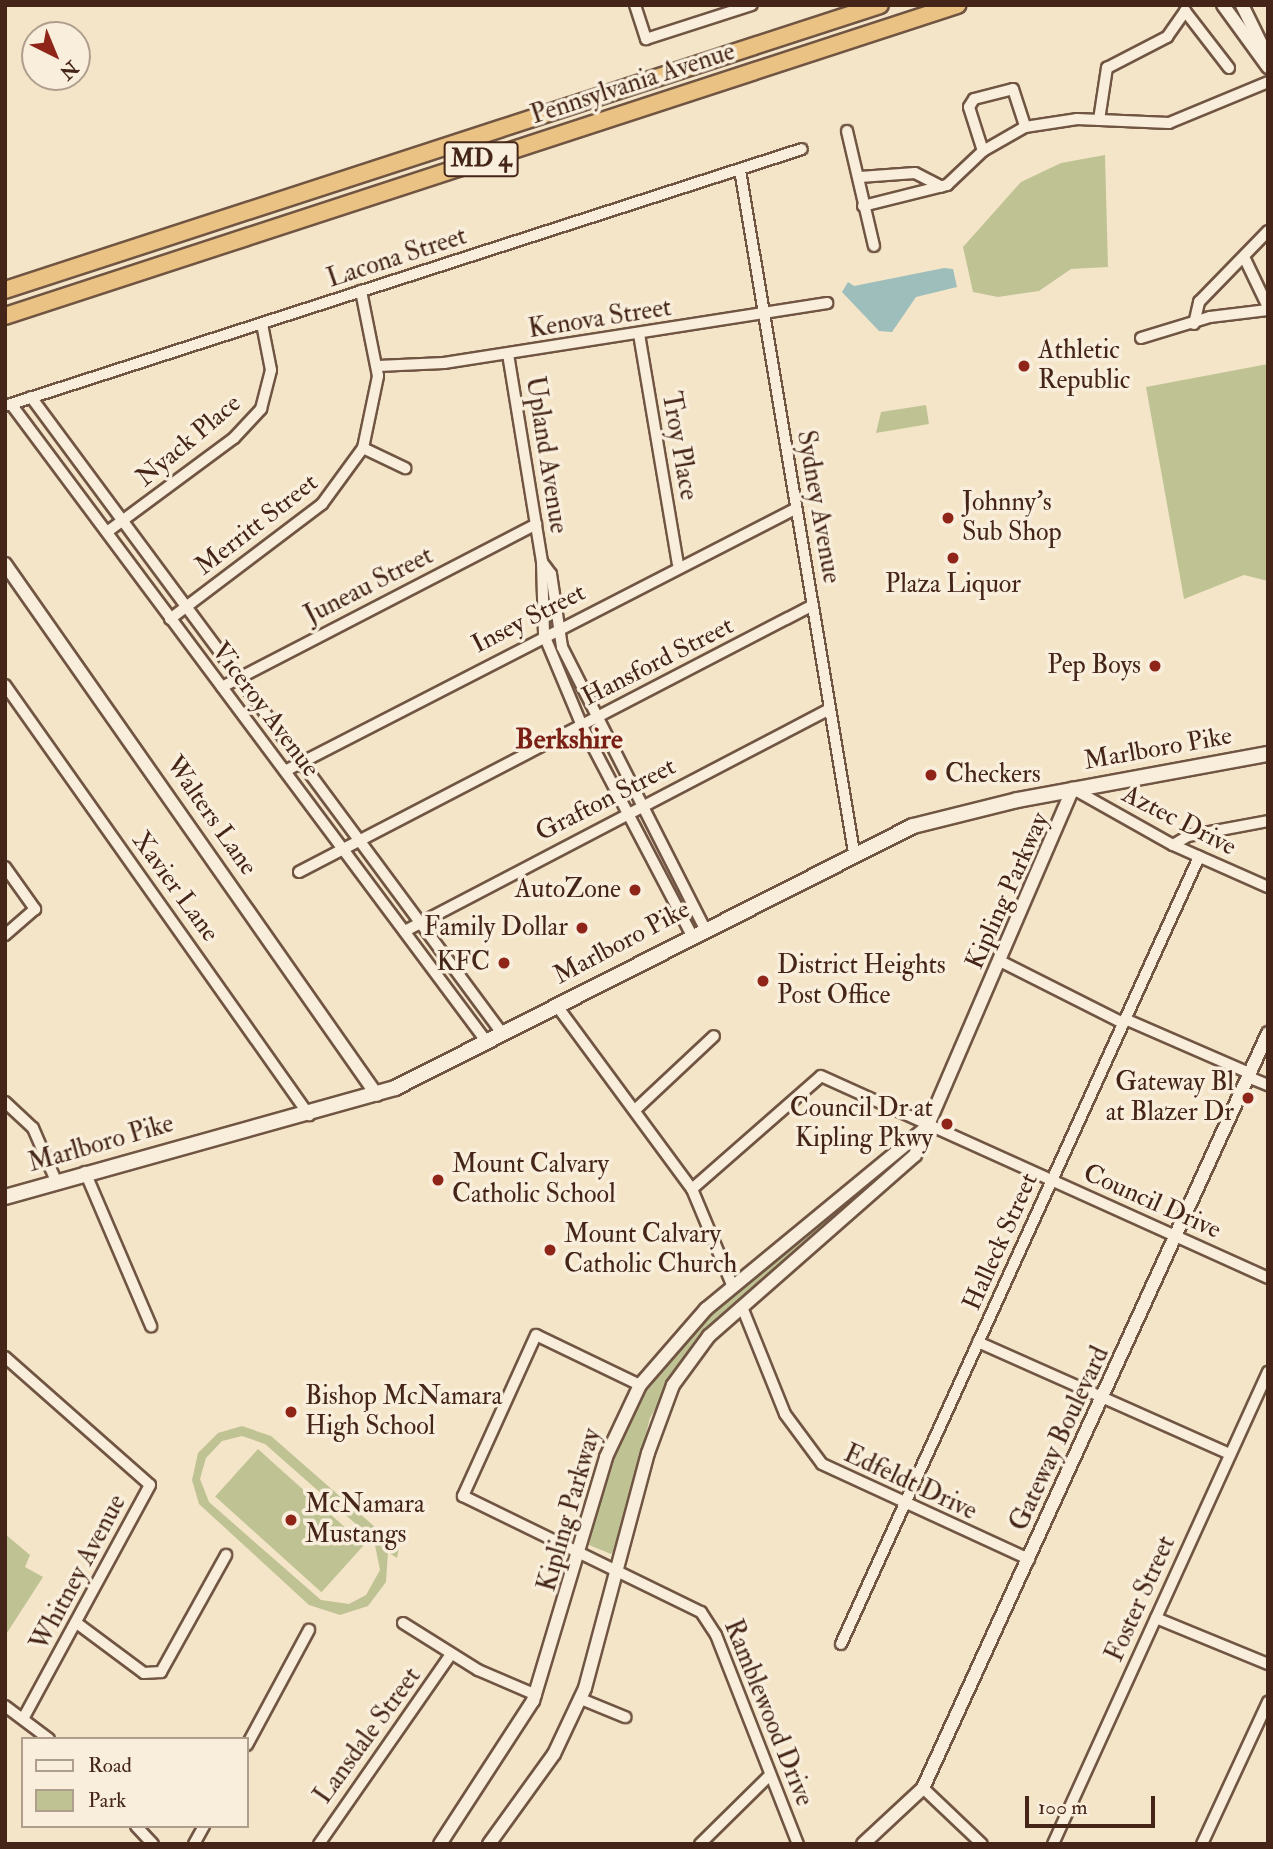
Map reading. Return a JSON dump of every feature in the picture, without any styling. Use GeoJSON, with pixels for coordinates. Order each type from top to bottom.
{"type":"FeatureCollection","features":[{"type":"Feature","properties":{"kind":"highway","name":"Pennsylvania Avenue"},"geometry":{"type":"LineString","coordinates":[[5,290],[880,5]]}},
{"type":"Feature","properties":{"kind":"highway","name":"Pennsylvania Avenue"},"geometry":{"type":"LineString","coordinates":[[5,316],[957,5]]}},
{"type":"Feature","properties":{"kind":"main road","name":"Marlboro Pike"},"geometry":{"type":"LineString","coordinates":[[5,1197],[85,1172],[377,1095],[557,1006],[697,930],[854,852],[947,816],[1073,789],[1268,754]]}},
{"type":"Feature","properties":{"kind":"street"},"geometry":{"type":"LineString","coordinates":[[635,5],[646,39],[752,5]]}},
{"type":"Feature","properties":{"kind":"street"},"geometry":{"type":"LineString","coordinates":[[1223,5],[1268,67]]}},
{"type":"Feature","properties":{"kind":"street"},"geometry":{"type":"LineString","coordinates":[[1242,5],[1268,58]]}},
{"type":"Feature","properties":{"kind":"street"},"geometry":{"type":"LineString","coordinates":[[1099,120],[1107,68],[1167,37],[1185,11],[1229,68]]}},
{"type":"Feature","properties":{"kind":"street"},"geometry":{"type":"LineString","coordinates":[[863,206],[942,187],[983,150],[1025,127],[1099,120],[1169,123],[1268,82]]}},
{"type":"Feature","properties":{"kind":"street"},"geometry":{"type":"LineString","coordinates":[[983,150],[969,107],[974,99],[1013,89],[1025,127]]}},
{"type":"Feature","properties":{"kind":"street"},"geometry":{"type":"LineString","coordinates":[[847,131],[860,177],[863,206],[874,246]]}},
{"type":"Feature","properties":{"kind":"street","name":"Lacona Street"},"geometry":{"type":"LineString","coordinates":[[8,405],[802,149]]}},
{"type":"Feature","properties":{"kind":"street","name":"Sydney Avenue"},"geometry":{"type":"LineString","coordinates":[[740,170],[813,606],[827,710],[854,852]]}},
{"type":"Feature","properties":{"kind":"street"},"geometry":{"type":"LineString","coordinates":[[860,177],[915,173],[942,187]]}},
{"type":"Feature","properties":{"kind":"street"},"geometry":{"type":"LineString","coordinates":[[1194,324],[1199,302],[1244,259],[1268,230]]}},
{"type":"Feature","properties":{"kind":"street"},"geometry":{"type":"LineString","coordinates":[[1141,338],[1268,308],[1244,259]]}},
{"type":"Feature","properties":{"kind":"street","name":"Merritt Street"},"geometry":{"type":"LineString","coordinates":[[170,618],[322,504],[363,448],[378,366],[361,291]]}},
{"type":"Feature","properties":{"kind":"street","name":"Kenova Street"},"geometry":{"type":"LineString","coordinates":[[378,366],[508,354],[827,303]]}},
{"type":"Feature","properties":{"kind":"street","name":"Nyack Place"},"geometry":{"type":"LineString","coordinates":[[107,532],[234,438],[261,409],[271,370],[262,324]]}},
{"type":"Feature","properties":{"kind":"street","name":"Troy Place"},"geometry":{"type":"LineString","coordinates":[[639,334],[678,564]]}},
{"type":"Feature","properties":{"kind":"street","name":"Upland Avenue"},"geometry":{"type":"LineString","coordinates":[[508,354],[542,562],[537,579],[544,635],[582,726],[627,813],[697,930]]}},
{"type":"Feature","properties":{"kind":"street","name":"Viceroy Avenue"},"geometry":{"type":"LineString","coordinates":[[31,397],[120,522],[502,1033]]}},
{"type":"Feature","properties":{"kind":"street","name":"Viceroy Avenue"},"geometry":{"type":"LineString","coordinates":[[8,405],[107,532],[486,1041]]}},
{"type":"Feature","properties":{"kind":"street"},"geometry":{"type":"LineString","coordinates":[[363,448],[405,468]]}},
{"type":"Feature","properties":{"kind":"street","name":"Insey Street"},"geometry":{"type":"LineString","coordinates":[[285,771],[678,564],[795,509]]}},
{"type":"Feature","properties":{"kind":"street","name":"Juneau Street"},"geometry":{"type":"LineString","coordinates":[[222,687],[536,524]]}},
{"type":"Feature","properties":{"kind":"street","name":"Upland Avenue"},"geometry":{"type":"LineString","coordinates":[[542,562],[551,574],[562,647],[641,805],[697,930]]}},
{"type":"Feature","properties":{"kind":"street","name":"Walters Lane"},"geometry":{"type":"LineString","coordinates":[[5,564],[377,1095]]}},
{"type":"Feature","properties":{"kind":"street","name":"Hansford Street"},"geometry":{"type":"LineString","coordinates":[[299,872],[813,606]]}},
{"type":"Feature","properties":{"kind":"street","name":"Xavier Lane"},"geometry":{"type":"LineString","coordinates":[[5,685],[309,1115]]}},
{"type":"Feature","properties":{"kind":"street","name":"Grafton Street"},"geometry":{"type":"LineString","coordinates":[[405,930],[827,710]]}},
{"type":"Feature","properties":{"kind":"street","name":"Aztec Drive"},"geometry":{"type":"LineString","coordinates":[[1073,789],[1173,845],[1268,887]]}},
{"type":"Feature","properties":{"kind":"street","name":"Kipling Parkway"},"geometry":{"type":"LineString","coordinates":[[489,1844],[554,1754],[581,1699],[667,1398],[695,1353],[742,1307],[901,1171],[930,1125],[1002,962],[1073,789]]}},
{"type":"Feature","properties":{"kind":"street"},"geometry":{"type":"LineString","coordinates":[[1173,845],[1188,836],[1268,821]]}},
{"type":"Feature","properties":{"kind":"street","name":"Halleck Street"},"geometry":{"type":"LineString","coordinates":[[841,1644],[1199,858]]}},
{"type":"Feature","properties":{"kind":"street"},"geometry":{"type":"LineString","coordinates":[[5,867],[35,909],[5,935]]}},
{"type":"Feature","properties":{"kind":"street"},"geometry":{"type":"LineString","coordinates":[[1002,962],[1124,1021],[1268,1085]]}},
{"type":"Feature","properties":{"kind":"street"},"geometry":{"type":"LineString","coordinates":[[557,1006],[692,1189],[733,1287]]}},
{"type":"Feature","properties":{"kind":"street","name":"Gateway Boulevard"},"geometry":{"type":"LineString","coordinates":[[863,1844],[923,1788],[1104,1399],[1268,1033]]}},
{"type":"Feature","properties":{"kind":"street"},"geometry":{"type":"LineString","coordinates":[[635,1110],[714,1035]]}},
{"type":"Feature","properties":{"kind":"street","name":"Council Drive"},"geometry":{"type":"LineString","coordinates":[[692,1189],[812,1079],[827,1078],[1268,1278]]}},
{"type":"Feature","properties":{"kind":"street"},"geometry":{"type":"LineString","coordinates":[[5,1102],[33,1128],[56,1181]]}},
{"type":"Feature","properties":{"kind":"street","name":"Kipling Parkway"},"geometry":{"type":"LineString","coordinates":[[440,1844],[501,1759],[536,1695],[606,1457],[640,1384],[673,1342],[733,1287],[930,1125]]}},
{"type":"Feature","properties":{"kind":"street"},"geometry":{"type":"LineString","coordinates":[[85,1172],[151,1326]]}},
{"type":"Feature","properties":{"kind":"street","name":"Edfeldt Drive"},"geometry":{"type":"LineString","coordinates":[[742,1307],[785,1414],[811,1452],[827,1469],[1029,1559]]}},
{"type":"Feature","properties":{"kind":"street","name":"Ramblewood Drive"},"geometry":{"type":"LineString","coordinates":[[640,1384],[536,1335],[463,1496],[686,1601],[709,1622],[798,1844]]}},
{"type":"Feature","properties":{"kind":"street"},"geometry":{"type":"LineString","coordinates":[[978,1342],[1230,1454]]}},
{"type":"Feature","properties":{"kind":"street","name":"Whitney Avenue"},"geometry":{"type":"LineString","coordinates":[[5,1357],[149,1485],[78,1624],[24,1717]]}},
{"type":"Feature","properties":{"kind":"street","name":"Foster Street"},"geometry":{"type":"LineString","coordinates":[[1053,1844],[1268,1372]]}},
{"type":"Feature","properties":{"kind":"street"},"geometry":{"type":"LineString","coordinates":[[78,1624],[144,1673],[161,1672],[226,1555]]}},
{"type":"Feature","properties":{"kind":"street"},"geometry":{"type":"LineString","coordinates":[[1156,1618],[1268,1664]]}},
{"type":"Feature","properties":{"kind":"street"},"geometry":{"type":"LineString","coordinates":[[403,1623],[451,1654],[536,1695]]}},
{"type":"Feature","properties":{"kind":"street"},"geometry":{"type":"LineString","coordinates":[[248,1743],[309,1630]]}},
{"type":"Feature","properties":{"kind":"street","name":"Lansdale Street"},"geometry":{"type":"LineString","coordinates":[[319,1844],[451,1654]]}},
{"type":"Feature","properties":{"kind":"street"},"geometry":{"type":"LineString","coordinates":[[581,1699],[625,1717]]}},
{"type":"Feature","properties":{"kind":"street"},"geometry":{"type":"LineString","coordinates":[[1202,1844],[1268,1702]]}},
{"type":"Feature","properties":{"kind":"street"},"geometry":{"type":"LineString","coordinates":[[5,1706],[24,1717],[47,1737]]}},
{"type":"Feature","properties":{"kind":"street"},"geometry":{"type":"LineString","coordinates":[[699,1844],[770,1775]]}},
{"type":"Feature","properties":{"kind":"street"},"geometry":{"type":"LineString","coordinates":[[923,1788],[982,1844]]}},
{"type":"Feature","properties":{"kind":"street"},"geometry":{"type":"LineString","coordinates":[[138,1828],[152,1844]]}},
{"type":"Feature","properties":{"kind":"street"},"geometry":{"type":"LineString","coordinates":[[194,1844],[203,1828]]}},
{"type":"Feature","properties":{"kind":"green space"},"geometry":{"type":"Polygon","coordinates":[[[1105,155],[1108,267],[1071,269],[1039,291],[998,297],[973,292],[963,247],[1021,182],[1061,163],[1105,155]]]}},
{"type":"Feature","properties":{"kind":"green space"},"geometry":{"type":"Polygon","coordinates":[[[1268,364],[1268,581],[1244,575],[1184,599],[1146,387],[1268,364]]]}},
{"type":"Feature","properties":{"kind":"green space"},"geometry":{"type":"Polygon","coordinates":[[[926,405],[929,424],[876,433],[881,412],[926,405]]]}},
{"type":"Feature","properties":{"kind":"green space"},"geometry":{"type":"Polygon","coordinates":[[[915,1142],[897,1166],[700,1334],[650,1418],[617,1548],[611,1554],[589,1545],[609,1457],[639,1391],[680,1339],[915,1142]]]}},
{"type":"Feature","properties":{"kind":"green space"},"geometry":{"type":"Polygon","coordinates":[[[242,1426],[271,1436],[399,1548],[397,1558],[388,1552],[386,1582],[368,1606],[340,1615],[309,1605],[199,1504],[192,1480],[198,1453],[218,1433],[242,1426]],[[242,1436],[222,1441],[206,1458],[200,1479],[209,1502],[321,1600],[349,1604],[366,1595],[380,1570],[374,1540],[265,1444],[242,1436]]]}},
{"type":"Feature","properties":{"kind":"green space","name":"McNamara Mustangs"},"geometry":{"type":"Polygon","coordinates":[[[258,1449],[364,1545],[321,1592],[215,1497],[258,1449]]]}},
{"type":"Feature","properties":{"kind":"green space"},"geometry":{"type":"Polygon","coordinates":[[[5,1534],[30,1555],[25,1567],[43,1577],[5,1636],[5,1534]]]}},
{"type":"Feature","properties":{"kind":"water"},"geometry":{"type":"Polygon","coordinates":[[[944,268],[953,269],[957,287],[916,297],[892,332],[879,331],[842,292],[848,282],[854,286],[944,268]]]}},
{"type":"Feature","properties":{"kind":"place","name":"Athletic Republic"},"geometry":{"type":"Point","coordinates":[1024,366]}},
{"type":"Feature","properties":{"kind":"place","name":"Johnny's Sub Shop"},"geometry":{"type":"Point","coordinates":[948,518]}},
{"type":"Feature","properties":{"kind":"place","name":"Plaza Liquor"},"geometry":{"type":"Point","coordinates":[953,558]}},
{"type":"Feature","properties":{"kind":"place","name":"Pep Boys"},"geometry":{"type":"Point","coordinates":[1155,666]}},
{"type":"Feature","properties":{"kind":"place","name":"Checkers"},"geometry":{"type":"Point","coordinates":[931,775]}},
{"type":"Feature","properties":{"kind":"place","name":"AutoZone"},"geometry":{"type":"Point","coordinates":[635,890]}},
{"type":"Feature","properties":{"kind":"place","name":"Family Dollar"},"geometry":{"type":"Point","coordinates":[582,928]}},
{"type":"Feature","properties":{"kind":"place","name":"KFC"},"geometry":{"type":"Point","coordinates":[504,963]}},
{"type":"Feature","properties":{"kind":"place","name":"District Heights Post Office"},"geometry":{"type":"Point","coordinates":[763,981]}},
{"type":"Feature","properties":{"kind":"place","name":"Gateway Bl at Blazer Dr"},"geometry":{"type":"Point","coordinates":[1248,1098]}},
{"type":"Feature","properties":{"kind":"place","name":"Council Dr at Kipling Pkwy"},"geometry":{"type":"Point","coordinates":[947,1124]}},
{"type":"Feature","properties":{"kind":"place","name":"Mount Calvary Catholic School"},"geometry":{"type":"Point","coordinates":[438,1180]}},
{"type":"Feature","properties":{"kind":"place","name":"Mount Calvary Catholic Church"},"geometry":{"type":"Point","coordinates":[550,1250]}},
{"type":"Feature","properties":{"kind":"place","name":"Bishop McNamara High School"},"geometry":{"type":"Point","coordinates":[291,1412]}},
{"type":"Feature","properties":{"kind":"place","name":"McNamara Mustangs"},"geometry":{"type":"Point","coordinates":[291,1520]}},
{"type":"Feature","properties":{"kind":"district","name":"Berkshire"},"geometry":{"type":"Point","coordinates":[569,740]}}]}
